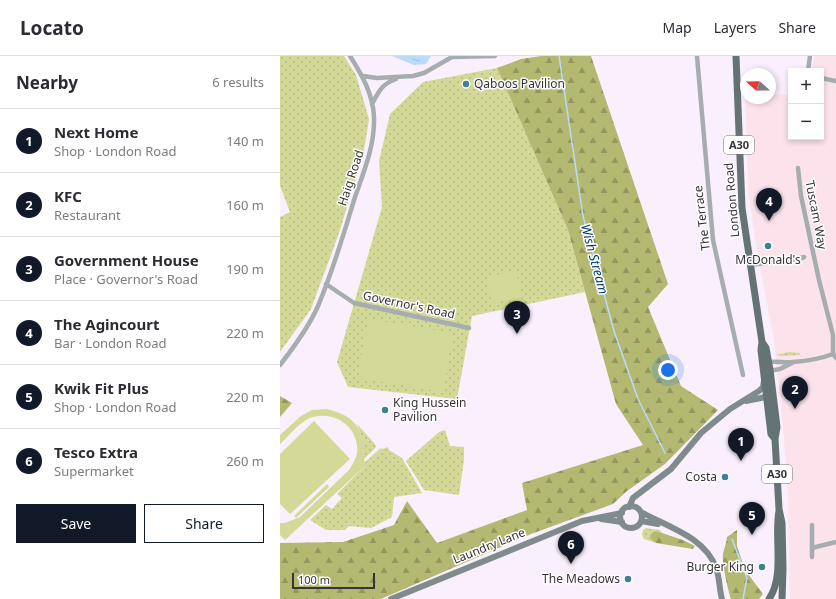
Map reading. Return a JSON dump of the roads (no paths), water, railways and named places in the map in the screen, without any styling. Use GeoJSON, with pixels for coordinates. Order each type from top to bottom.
{"type":"FeatureCollection","features":[{"type":"Feature","properties":{"kind":"main road","name":"London Road"},"geometry":{"type":"LineString","coordinates":[[736,56],[740,182],[743,217],[762,342],[766,348],[765,362],[770,396],[777,427],[775,440],[779,509],[782,523],[782,599]]}},
{"type":"Feature","properties":{"kind":"main road","name":"London Road"},"geometry":{"type":"LineString","coordinates":[[766,371],[764,381],[770,396]]}},
{"type":"Feature","properties":{"kind":"main road","name":"London Road"},"geometry":{"type":"LineString","coordinates":[[769,599],[774,590],[777,578],[776,524],[779,509]]}},
{"type":"Feature","properties":{"kind":"street","name":"Haig Road"},"geometry":{"type":"LineString","coordinates":[[280,365],[294,347],[317,308],[373,142],[374,117],[372,104],[363,76],[350,56]]}},
{"type":"Feature","properties":{"kind":"street"},"geometry":{"type":"LineString","coordinates":[[372,104],[380,90],[388,82],[399,78],[424,73],[452,57],[495,56]]}},
{"type":"Feature","properties":{"kind":"street","name":"The Terrace"},"geometry":{"type":"LineString","coordinates":[[697,56],[713,240],[743,375]]}},
{"type":"Feature","properties":{"kind":"street"},"geometry":{"type":"LineString","coordinates":[[808,68],[810,56]]}},
{"type":"Feature","properties":{"kind":"street"},"geometry":{"type":"LineString","coordinates":[[363,76],[377,78],[399,78]]}},
{"type":"Feature","properties":{"kind":"street"},"geometry":{"type":"LineString","coordinates":[[824,79],[836,81]]}},
{"type":"Feature","properties":{"kind":"street","name":"Tuscam Way"},"geometry":{"type":"LineString","coordinates":[[798,168],[801,196],[819,280],[833,335],[834,356]]}},
{"type":"Feature","properties":{"kind":"street"},"geometry":{"type":"LineString","coordinates":[[750,265],[804,257]]}},
{"type":"Feature","properties":{"kind":"street","name":"Governor's Road"},"geometry":{"type":"LineString","coordinates":[[326,284],[354,303],[469,328]]}},
{"type":"Feature","properties":{"kind":"street"},"geometry":{"type":"LineString","coordinates":[[766,371],[780,369],[792,363],[834,356]]}},
{"type":"Feature","properties":{"kind":"street"},"geometry":{"type":"LineString","coordinates":[[765,362],[780,361],[792,363]]}},
{"type":"Feature","properties":{"kind":"street"},"geometry":{"type":"LineString","coordinates":[[641,512],[641,522],[638,526],[632,528],[626,526],[622,522],[622,513],[628,507],[633,498],[671,469],[702,433],[718,418],[759,391],[763,387],[764,381]]}},
{"type":"Feature","properties":{"kind":"street"},"geometry":{"type":"LineString","coordinates":[[743,401],[770,396]]}},
{"type":"Feature","properties":{"kind":"street"},"geometry":{"type":"LineString","coordinates":[[628,507],[636,507],[641,512],[690,537],[699,544],[707,552],[717,570],[721,598]]}},
{"type":"Feature","properties":{"kind":"street","name":"Laundry Lane"},"geometry":{"type":"LineString","coordinates":[[391,599],[582,521],[622,513]]}},
{"type":"Feature","properties":{"kind":"street","name":"Laundry Lane"},"geometry":{"type":"LineString","coordinates":[[597,518],[622,522]]}},
{"type":"Feature","properties":{"kind":"street"},"geometry":{"type":"LineString","coordinates":[[641,522],[652,522],[673,529]]}},
{"type":"Feature","properties":{"kind":"street"},"geometry":{"type":"LineString","coordinates":[[812,525],[812,557]]}},
{"type":"Feature","properties":{"kind":"street"},"geometry":{"type":"LineString","coordinates":[[812,548],[836,542]]}},
{"type":"Feature","properties":{"kind":"water"},"geometry":{"type":"Polygon","coordinates":[[[392,56],[431,56],[426,64],[414,65],[392,56]]]}},
{"type":"Feature","properties":{"kind":"waterway","name":"Wish Stream"},"geometry":{"type":"LineString","coordinates":[[559,56],[583,216],[614,331],[638,399],[665,453]]}},
{"type":"Feature","properties":{"kind":"waterway","name":"Wish Stream"},"geometry":{"type":"LineString","coordinates":[[732,539],[747,578],[743,599]]}},
{"type":"Feature","properties":{"kind":"place","name":"Qaboos Pavilion"},"geometry":{"type":"Point","coordinates":[466,84]}},
{"type":"Feature","properties":{"kind":"place","name":"The Agincourt"},"geometry":{"type":"Point","coordinates":[769,221]}},
{"type":"Feature","properties":{"kind":"place","name":"McDonald's"},"geometry":{"type":"Point","coordinates":[768,246]}},
{"type":"Feature","properties":{"kind":"place","name":"Government House"},"geometry":{"type":"Point","coordinates":[517,334]}},
{"type":"Feature","properties":{"kind":"place","name":"KFC"},"geometry":{"type":"Point","coordinates":[795,409]}},
{"type":"Feature","properties":{"kind":"place","name":"King Hussein Pavilion"},"geometry":{"type":"Point","coordinates":[385,410]}},
{"type":"Feature","properties":{"kind":"place","name":"Next Home"},"geometry":{"type":"Point","coordinates":[741,461]}},
{"type":"Feature","properties":{"kind":"place","name":"Costa"},"geometry":{"type":"Point","coordinates":[725,477]}},
{"type":"Feature","properties":{"kind":"place","name":"Kwik Fit Plus"},"geometry":{"type":"Point","coordinates":[752,535]}},
{"type":"Feature","properties":{"kind":"place","name":"Tesco Extra"},"geometry":{"type":"Point","coordinates":[571,564]}},
{"type":"Feature","properties":{"kind":"place","name":"Burger King"},"geometry":{"type":"Point","coordinates":[762,567]}},
{"type":"Feature","properties":{"kind":"place","name":"The Meadows"},"geometry":{"type":"Point","coordinates":[628,579]}}]}
